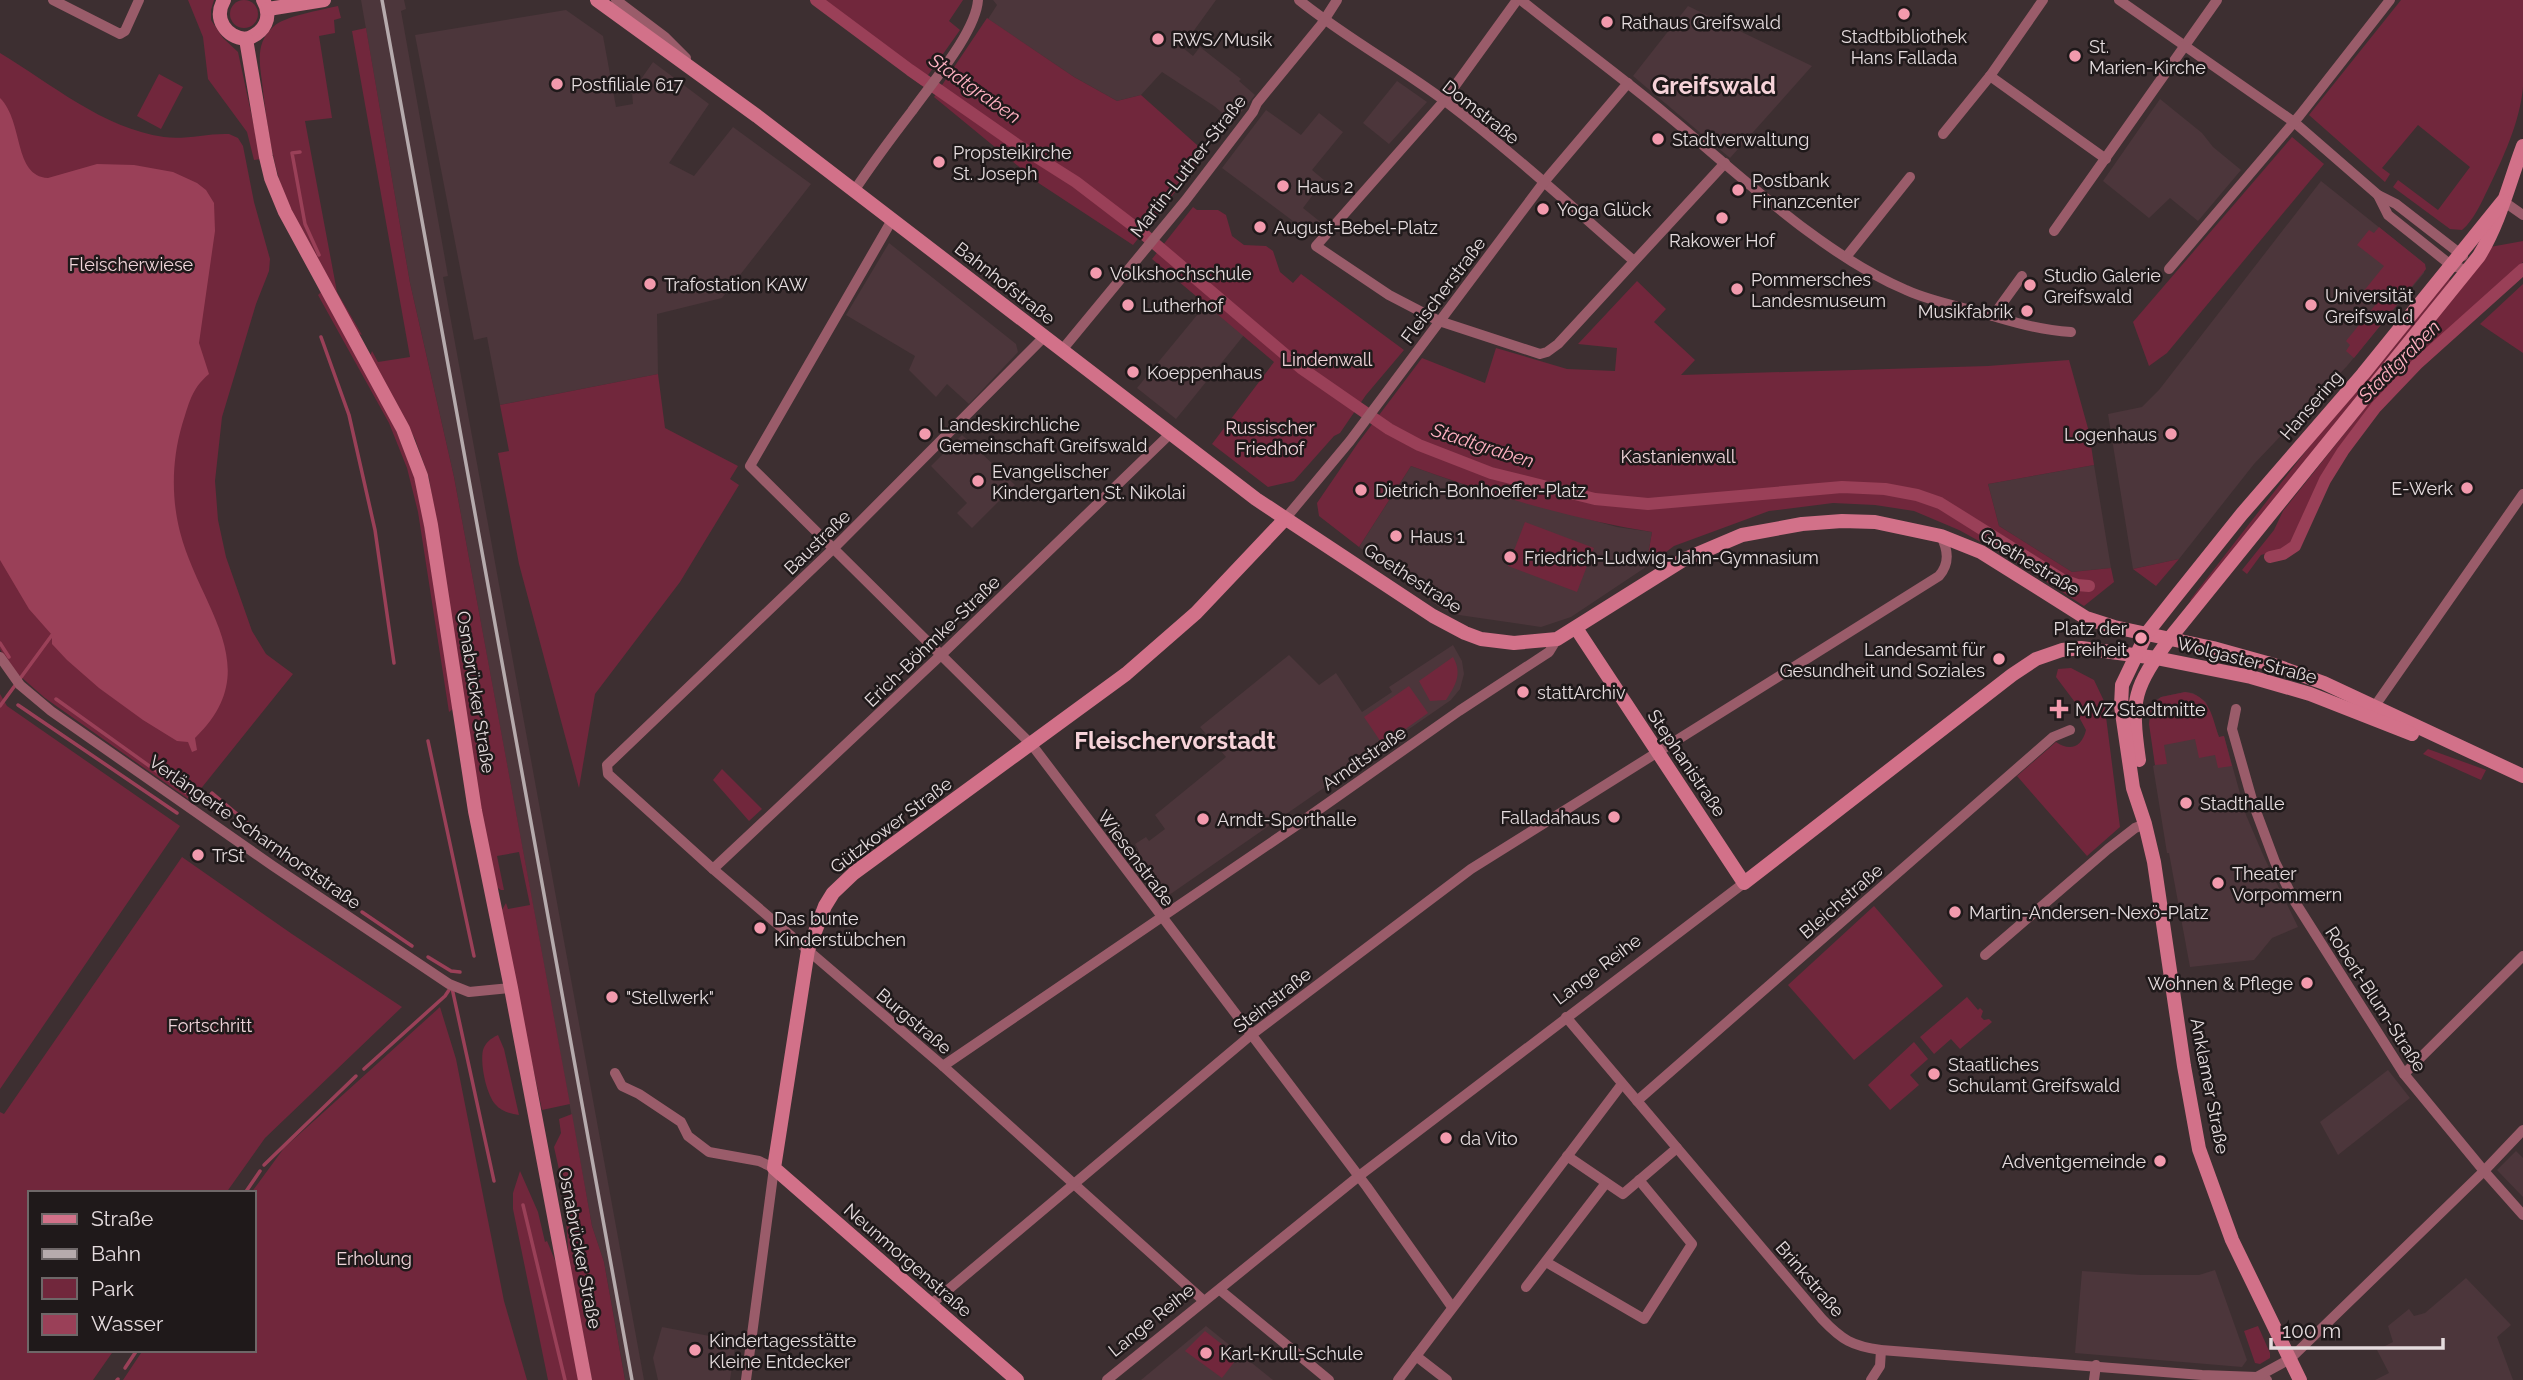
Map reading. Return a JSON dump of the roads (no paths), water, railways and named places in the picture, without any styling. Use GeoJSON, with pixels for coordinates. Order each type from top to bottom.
{"type":"FeatureCollection","features":[{"type":"Feature","properties":{"kind":"main road"},"geometry":{"type":"LineString","coordinates":[[224,0],[219,13],[225,29],[246,39],[261,32],[265,25],[265,4],[324,0]]}},
{"type":"Feature","properties":{"kind":"main road","name":"Bahnhofstraße"},"geometry":{"type":"LineString","coordinates":[[597,0],[703,76],[1285,519]]}},
{"type":"Feature","properties":{"kind":"main road","name":"Osnabrücker Straße"},"geometry":{"type":"LineString","coordinates":[[246,39],[271,178],[285,212],[404,429],[421,476],[475,811],[585,1380]]}},
{"type":"Feature","properties":{"kind":"main road","name":"Hansering"},"geometry":{"type":"LineString","coordinates":[[2155,658],[2479,256],[2498,224],[2503,201],[2523,146]]}},
{"type":"Feature","properties":{"kind":"main road","name":"Hansering"},"geometry":{"type":"LineString","coordinates":[[2136,656],[2147,634],[2241,515],[2363,374],[2503,201]]}},
{"type":"Feature","properties":{"kind":"main road","name":"Goethestraße"},"geometry":{"type":"LineString","coordinates":[[1285,519],[1433,616],[1481,639],[1514,643],[1557,639],[1683,560],[1742,535],[1776,527],[1842,521],[1875,522],[1941,536],[1981,552],[2086,618],[2114,627],[2170,638]]}},
{"type":"Feature","properties":{"kind":"main road","name":"Gützkower Straße"},"geometry":{"type":"LineString","coordinates":[[774,1168],[808,950],[825,906],[833,893],[854,873],[1126,674],[1196,613],[1285,519]]}},
{"type":"Feature","properties":{"kind":"main road","name":"Stephanistraße"},"geometry":{"type":"LineString","coordinates":[[1576,628],[1744,883]]}},
{"type":"Feature","properties":{"kind":"main road","name":"Wolgaster Straße"},"geometry":{"type":"LineString","coordinates":[[2170,638],[2274,666],[2324,683],[2372,711],[2523,776]]}},
{"type":"Feature","properties":{"kind":"main road","name":"Lange Reihe"},"geometry":{"type":"LineString","coordinates":[[1744,883],[2036,659],[2062,650],[2081,648],[2136,656]]}},
{"type":"Feature","properties":{"kind":"main road","name":"Wolgaster Straße"},"geometry":{"type":"LineString","coordinates":[[2136,656],[2258,679],[2372,711]]}},
{"type":"Feature","properties":{"kind":"main road","name":"Anklamer Straße"},"geometry":{"type":"LineString","coordinates":[[2136,656],[2122,685],[2122,706],[2133,788],[2154,862],[2199,1149],[2232,1240],[2300,1380]]}},
{"type":"Feature","properties":{"kind":"main road","name":"Anklamer Straße"},"geometry":{"type":"LineString","coordinates":[[2145,824],[2135,732],[2135,701],[2139,686],[2155,658]]}},
{"type":"Feature","properties":{"kind":"main road","name":"Neunmorgenstraße"},"geometry":{"type":"LineString","coordinates":[[774,1168],[1017,1380]]}},
{"type":"Feature","properties":{"kind":"street"},"geometry":{"type":"LineString","coordinates":[[53,0],[120,34],[125,31],[139,0]]}},
{"type":"Feature","properties":{"kind":"street","name":"Bahnhofstraße"},"geometry":{"type":"LineString","coordinates":[[616,0],[664,37],[703,76]]}},
{"type":"Feature","properties":{"kind":"street"},"geometry":{"type":"LineString","coordinates":[[854,191],[970,26],[978,9],[978,0]]}},
{"type":"Feature","properties":{"kind":"street","name":"Domstraße"},"geometry":{"type":"LineString","coordinates":[[1299,0],[1324,20],[1444,101],[1545,182],[1634,261]]}},
{"type":"Feature","properties":{"kind":"street","name":"Martin-Luther-Straße"},"geometry":{"type":"LineString","coordinates":[[1062,350],[1220,156],[1257,103],[1337,0]]}},
{"type":"Feature","properties":{"kind":"street"},"geometry":{"type":"LineString","coordinates":[[1725,163],[1558,344],[1547,352],[1530,352],[1439,321],[1389,295],[1316,246],[1444,101],[1519,0],[1628,83],[1725,163],[1778,208],[1846,257],[1907,291],[2044,330],[2071,332]]}},
{"type":"Feature","properties":{"kind":"street"},"geometry":{"type":"LineString","coordinates":[[1943,134],[1990,76],[2043,0]]}},
{"type":"Feature","properties":{"kind":"street"},"geometry":{"type":"LineString","coordinates":[[2119,0],[2294,122],[2378,195],[2396,204],[2461,253],[2468,270]]}},
{"type":"Feature","properties":{"kind":"street"},"geometry":{"type":"LineString","coordinates":[[2054,231],[2217,0]]}},
{"type":"Feature","properties":{"kind":"street"},"geometry":{"type":"LineString","coordinates":[[2169,269],[2294,122],[2390,0]]}},
{"type":"Feature","properties":{"kind":"street"},"geometry":{"type":"LineString","coordinates":[[1990,76],[2106,159]]}},
{"type":"Feature","properties":{"kind":"street","name":"Fleischerstraße"},"geometry":{"type":"LineString","coordinates":[[1285,519],[1354,436],[1545,182],[1628,83]]}},
{"type":"Feature","properties":{"kind":"street"},"geometry":{"type":"LineString","coordinates":[[1846,257],[1910,177]]}},
{"type":"Feature","properties":{"kind":"street"},"geometry":{"type":"LineString","coordinates":[[2378,195],[2388,215],[2452,266],[2468,270]]}},
{"type":"Feature","properties":{"kind":"street"},"geometry":{"type":"LineString","coordinates":[[2503,201],[2523,215]]}},
{"type":"Feature","properties":{"kind":"street","name":"Wiesenstraße"},"geometry":{"type":"LineString","coordinates":[[892,220],[750,466],[1032,745],[1359,1176],[1452,1307]]}},
{"type":"Feature","properties":{"kind":"street"},"geometry":{"type":"LineString","coordinates":[[1993,316],[2021,276]]}},
{"type":"Feature","properties":{"kind":"street","name":"Baustraße"},"geometry":{"type":"LineString","coordinates":[[607,765],[834,548],[1044,337]]}},
{"type":"Feature","properties":{"kind":"street","name":"Erich-Böhmke-Straße"},"geometry":{"type":"LineString","coordinates":[[713,869],[942,654],[1170,434]]}},
{"type":"Feature","properties":{"kind":"street"},"geometry":{"type":"LineString","coordinates":[[2372,711],[2523,494]]}},
{"type":"Feature","properties":{"kind":"street","name":"Steinstraße"},"geometry":{"type":"LineString","coordinates":[[930,1305],[1251,1035],[1471,869],[1939,576],[1947,561],[1947,551],[1941,536]]}},
{"type":"Feature","properties":{"kind":"street","name":"Arndtstraße"},"geometry":{"type":"LineString","coordinates":[[943,1066],[1549,652],[1557,639]]}},
{"type":"Feature","properties":{"kind":"street","name":"Verlängerte Scharnhorststraße"},"geometry":{"type":"LineString","coordinates":[[0,657],[17,681],[51,711],[449,984],[469,992],[511,988]]}},
{"type":"Feature","properties":{"kind":"street","name":"Robert-Blum-Straße"},"geometry":{"type":"LineString","coordinates":[[2236,709],[2232,729],[2255,808],[2275,862],[2295,902],[2404,1074],[2523,1215]]}},
{"type":"Feature","properties":{"kind":"street","name":"Bleichstraße"},"geometry":{"type":"LineString","coordinates":[[1637,1101],[2053,737],[2070,730]]}},
{"type":"Feature","properties":{"kind":"street","name":"Burgstraße"},"geometry":{"type":"LineString","coordinates":[[607,765],[608,774],[713,869],[943,1066],[1204,1301]]}},
{"type":"Feature","properties":{"kind":"street"},"geometry":{"type":"LineString","coordinates":[[1985,955],[2108,849],[2135,828],[2145,824]]}},
{"type":"Feature","properties":{"kind":"street","name":"Lange Reihe"},"geometry":{"type":"LineString","coordinates":[[1107,1380],[1359,1176],[1744,883]]}},
{"type":"Feature","properties":{"kind":"street"},"geometry":{"type":"LineString","coordinates":[[2404,1074],[2523,956]]}},
{"type":"Feature","properties":{"kind":"street","name":"Brinkstraße"},"geometry":{"type":"LineString","coordinates":[[1566,1017],[1832,1330],[1853,1345],[1881,1350],[2262,1378],[2290,1359],[2523,1130]]}},
{"type":"Feature","properties":{"kind":"street"},"geometry":{"type":"LineString","coordinates":[[615,1073],[622,1086],[649,1100],[681,1122],[688,1136],[709,1152],[759,1161],[774,1168]]}},
{"type":"Feature","properties":{"kind":"street"},"geometry":{"type":"LineString","coordinates":[[1398,1380],[1622,1084]]}},
{"type":"Feature","properties":{"kind":"street"},"geometry":{"type":"LineString","coordinates":[[1567,1156],[1623,1195],[1677,1148]]}},
{"type":"Feature","properties":{"kind":"street","name":"Gützkower Straße"},"geometry":{"type":"LineString","coordinates":[[746,1380],[774,1168]]}},
{"type":"Feature","properties":{"kind":"street"},"geometry":{"type":"LineString","coordinates":[[1546,1262],[1644,1319],[1692,1244],[1639,1180]]}},
{"type":"Feature","properties":{"kind":"street"},"geometry":{"type":"LineString","coordinates":[[1526,1287],[1606,1183]]}},
{"type":"Feature","properties":{"kind":"street"},"geometry":{"type":"LineString","coordinates":[[1220,1290],[1329,1380]]}},
{"type":"Feature","properties":{"kind":"street"},"geometry":{"type":"LineString","coordinates":[[1871,1380],[1880,1366],[1881,1350]]}},
{"type":"Feature","properties":{"kind":"street"},"geometry":{"type":"LineString","coordinates":[[1416,1356],[1447,1380]]}},
{"type":"Feature","properties":{"kind":"street"},"geometry":{"type":"LineString","coordinates":[[2094,1380],[2096,1365]]}},
{"type":"Feature","properties":{"kind":"water","name":"Fleischerwiese"},"geometry":{"type":"Polygon","coordinates":[[[0,98],[13,120],[24,158],[29,168],[37,175],[48,178],[97,164],[134,165],[173,172],[197,183],[206,190],[214,203],[215,231],[199,343],[209,374],[194,391],[182,425],[175,465],[174,492],[177,519],[189,560],[222,637],[227,662],[226,687],[216,712],[195,738],[197,750],[192,752],[188,742],[177,741],[143,720],[99,688],[67,660],[52,644],[52,635],[29,609],[0,560],[0,98]]]}},
{"type":"Feature","properties":{"kind":"waterway","name":"Stadtgraben"},"geometry":{"type":"LineString","coordinates":[[816,0],[910,70],[1076,182],[1140,231],[1301,368],[1389,429],[1419,445],[1491,473],[1595,499],[1648,504],[1842,487],[1885,489],[1917,495],[1940,503],[2063,580],[2089,586]]}},
{"type":"Feature","properties":{"kind":"waterway"},"geometry":{"type":"LineString","coordinates":[[300,152],[292,153],[305,224],[319,255]]}},
{"type":"Feature","properties":{"kind":"waterway","name":"Stadtgraben"},"geometry":{"type":"LineString","coordinates":[[2270,557],[2283,554],[2295,546],[2325,480],[2376,407],[2417,364],[2523,269]]}},
{"type":"Feature","properties":{"kind":"waterway"},"geometry":{"type":"LineString","coordinates":[[321,337],[349,415],[375,530],[394,663]]}},
{"type":"Feature","properties":{"kind":"waterway"},"geometry":{"type":"LineString","coordinates":[[0,706],[52,635]]}},
{"type":"Feature","properties":{"kind":"waterway"},"geometry":{"type":"LineString","coordinates":[[0,643],[9,657]]}},
{"type":"Feature","properties":{"kind":"waterway"},"geometry":{"type":"LineString","coordinates":[[56,699],[194,798]]}},
{"type":"Feature","properties":{"kind":"waterway"},"geometry":{"type":"LineString","coordinates":[[18,705],[177,813]]}},
{"type":"Feature","properties":{"kind":"waterway"},"geometry":{"type":"LineString","coordinates":[[428,741],[474,956]]}},
{"type":"Feature","properties":{"kind":"waterway"},"geometry":{"type":"LineString","coordinates":[[204,805],[212,793],[262,835]]}},
{"type":"Feature","properties":{"kind":"waterway"},"geometry":{"type":"LineString","coordinates":[[282,858],[330,889]]}},
{"type":"Feature","properties":{"kind":"waterway"},"geometry":{"type":"LineString","coordinates":[[362,912],[412,946]]}},
{"type":"Feature","properties":{"kind":"waterway"},"geometry":{"type":"LineString","coordinates":[[428,957],[451,971],[460,972]]}},
{"type":"Feature","properties":{"kind":"waterway"},"geometry":{"type":"LineString","coordinates":[[364,1069],[445,996],[451,987]]}},
{"type":"Feature","properties":{"kind":"waterway"},"geometry":{"type":"LineString","coordinates":[[452,988],[494,1181]]}},
{"type":"Feature","properties":{"kind":"waterway"},"geometry":{"type":"LineString","coordinates":[[264,1165],[356,1076]]}},
{"type":"Feature","properties":{"kind":"waterway"},"geometry":{"type":"LineString","coordinates":[[246,1191],[260,1171]]}},
{"type":"Feature","properties":{"kind":"waterway"},"geometry":{"type":"LineString","coordinates":[[523,1205],[565,1380]]}},
{"type":"Feature","properties":{"kind":"waterway"},"geometry":{"type":"LineString","coordinates":[[125,1368],[136,1352]]}},
{"type":"Feature","properties":{"kind":"railway"},"geometry":{"type":"LineString","coordinates":[[382,0],[632,1380]]}},
{"type":"Feature","properties":{"kind":"place","name":"Stadtbibliothek Hans Fallada"},"geometry":{"type":"Point","coordinates":[1904,14]}},
{"type":"Feature","properties":{"kind":"place","name":"Rathaus Greifswald"},"geometry":{"type":"Point","coordinates":[1607,22]}},
{"type":"Feature","properties":{"kind":"place","name":"RWS/Musik"},"geometry":{"type":"Point","coordinates":[1158,39]}},
{"type":"Feature","properties":{"kind":"place","name":"St. Marien-Kirche"},"geometry":{"type":"Point","coordinates":[2075,56]}},
{"type":"Feature","properties":{"kind":"place","name":"Postfiliale 617"},"geometry":{"type":"Point","coordinates":[557,84]}},
{"type":"Feature","properties":{"kind":"place","name":"Stadtverwaltung"},"geometry":{"type":"Point","coordinates":[1658,139]}},
{"type":"Feature","properties":{"kind":"place","name":"Propsteikirche St. Joseph"},"geometry":{"type":"Point","coordinates":[939,162]}},
{"type":"Feature","properties":{"kind":"place","name":"Haus 2"},"geometry":{"type":"Point","coordinates":[1283,186]}},
{"type":"Feature","properties":{"kind":"place","name":"Postbank Finanzcenter"},"geometry":{"type":"Point","coordinates":[1738,190]}},
{"type":"Feature","properties":{"kind":"place","name":"Yoga Glück"},"geometry":{"type":"Point","coordinates":[1543,209]}},
{"type":"Feature","properties":{"kind":"place","name":"Rakower Hof"},"geometry":{"type":"Point","coordinates":[1722,218]}},
{"type":"Feature","properties":{"kind":"place","name":"August-Bebel-Platz"},"geometry":{"type":"Point","coordinates":[1260,227]}},
{"type":"Feature","properties":{"kind":"place","name":"Volkshochschule"},"geometry":{"type":"Point","coordinates":[1096,273]}},
{"type":"Feature","properties":{"kind":"place","name":"Trafostation KAW"},"geometry":{"type":"Point","coordinates":[650,284]}},
{"type":"Feature","properties":{"kind":"place","name":"Studio Galerie Greifswald"},"geometry":{"type":"Point","coordinates":[2030,285]}},
{"type":"Feature","properties":{"kind":"place","name":"Pommersches Landesmuseum"},"geometry":{"type":"Point","coordinates":[1737,289]}},
{"type":"Feature","properties":{"kind":"place","name":"Lutherhof"},"geometry":{"type":"Point","coordinates":[1128,305]}},
{"type":"Feature","properties":{"kind":"place","name":"Universität Greifswald"},"geometry":{"type":"Point","coordinates":[2311,305]}},
{"type":"Feature","properties":{"kind":"place","name":"Musikfabrik"},"geometry":{"type":"Point","coordinates":[2027,311]}},
{"type":"Feature","properties":{"kind":"place","name":"Koeppenhaus"},"geometry":{"type":"Point","coordinates":[1133,372]}},
{"type":"Feature","properties":{"kind":"place","name":"Landeskirchliche Gemeinschaft Greifswald"},"geometry":{"type":"Point","coordinates":[925,434]}},
{"type":"Feature","properties":{"kind":"place","name":"Logenhaus"},"geometry":{"type":"Point","coordinates":[2171,434]}},
{"type":"Feature","properties":{"kind":"place","name":"Evangelischer Kindergarten St. Nikolai"},"geometry":{"type":"Point","coordinates":[978,481]}},
{"type":"Feature","properties":{"kind":"place","name":"E-Werk"},"geometry":{"type":"Point","coordinates":[2467,488]}},
{"type":"Feature","properties":{"kind":"place","name":"Dietrich-Bonhoeffer-Platz"},"geometry":{"type":"Point","coordinates":[1361,490]}},
{"type":"Feature","properties":{"kind":"place","name":"Haus 1"},"geometry":{"type":"Point","coordinates":[1396,536]}},
{"type":"Feature","properties":{"kind":"place","name":"Friedrich-Ludwig-Jahn-Gymnasium"},"geometry":{"type":"Point","coordinates":[1510,557]}},
{"type":"Feature","properties":{"kind":"place","name":"Platz der Freiheit"},"geometry":{"type":"Point","coordinates":[2141,638]}},
{"type":"Feature","properties":{"kind":"place","name":"Landesamt für Gesundheit und Soziales"},"geometry":{"type":"Point","coordinates":[1999,659]}},
{"type":"Feature","properties":{"kind":"place","name":"stattArchiv"},"geometry":{"type":"Point","coordinates":[1523,692]}},
{"type":"Feature","properties":{"kind":"place","name":"MVZ Stadtmitte"},"geometry":{"type":"Point","coordinates":[2059,709]}},
{"type":"Feature","properties":{"kind":"place","name":"Stadthalle"},"geometry":{"type":"Point","coordinates":[2186,803]}},
{"type":"Feature","properties":{"kind":"place","name":"Falladahaus"},"geometry":{"type":"Point","coordinates":[1614,817]}},
{"type":"Feature","properties":{"kind":"place","name":"Arndt-Sporthalle"},"geometry":{"type":"Point","coordinates":[1203,819]}},
{"type":"Feature","properties":{"kind":"place","name":"TrSt"},"geometry":{"type":"Point","coordinates":[198,855]}},
{"type":"Feature","properties":{"kind":"place","name":"Theater Vorpommern"},"geometry":{"type":"Point","coordinates":[2218,883]}},
{"type":"Feature","properties":{"kind":"place","name":"Martin-Andersen-Nexö-Platz"},"geometry":{"type":"Point","coordinates":[1955,912]}},
{"type":"Feature","properties":{"kind":"place","name":"Das bunte Kinderstübchen"},"geometry":{"type":"Point","coordinates":[760,928]}},
{"type":"Feature","properties":{"kind":"place","name":"Wohnen & Pflege"},"geometry":{"type":"Point","coordinates":[2307,983]}},
{"type":"Feature","properties":{"kind":"place","name":"\"Stellwerk\""},"geometry":{"type":"Point","coordinates":[612,997]}},
{"type":"Feature","properties":{"kind":"place","name":"Staatliches Schulamt Greifswald"},"geometry":{"type":"Point","coordinates":[1934,1074]}},
{"type":"Feature","properties":{"kind":"place","name":"da Vito"},"geometry":{"type":"Point","coordinates":[1446,1138]}},
{"type":"Feature","properties":{"kind":"place","name":"Adventgemeinde"},"geometry":{"type":"Point","coordinates":[2160,1161]}},
{"type":"Feature","properties":{"kind":"place","name":"Kindertagesstätte Kleine Entdecker"},"geometry":{"type":"Point","coordinates":[695,1350]}},
{"type":"Feature","properties":{"kind":"place","name":"Karl-Krull-Schule"},"geometry":{"type":"Point","coordinates":[1206,1353]}},
{"type":"Feature","properties":{"kind":"district","name":"Greifswald"},"geometry":{"type":"Point","coordinates":[1714,85]}},
{"type":"Feature","properties":{"kind":"district","name":"Fleischervorstadt"},"geometry":{"type":"Point","coordinates":[1175,740]}},
{"type":"Feature","properties":{"kind":"park label","name":"Lindenwall"},"geometry":{"type":"Point","coordinates":[1327,359]}},
{"type":"Feature","properties":{"kind":"park label","name":"Russischer Friedhof"},"geometry":{"type":"Point","coordinates":[1270,437]}},
{"type":"Feature","properties":{"kind":"park label","name":"Kastanienwall"},"geometry":{"type":"Point","coordinates":[1678,456]}},
{"type":"Feature","properties":{"kind":"park label","name":"Fortschritt"},"geometry":{"type":"Point","coordinates":[210,1025]}},
{"type":"Feature","properties":{"kind":"park label","name":"Erholung"},"geometry":{"type":"Point","coordinates":[374,1258]}}]}
